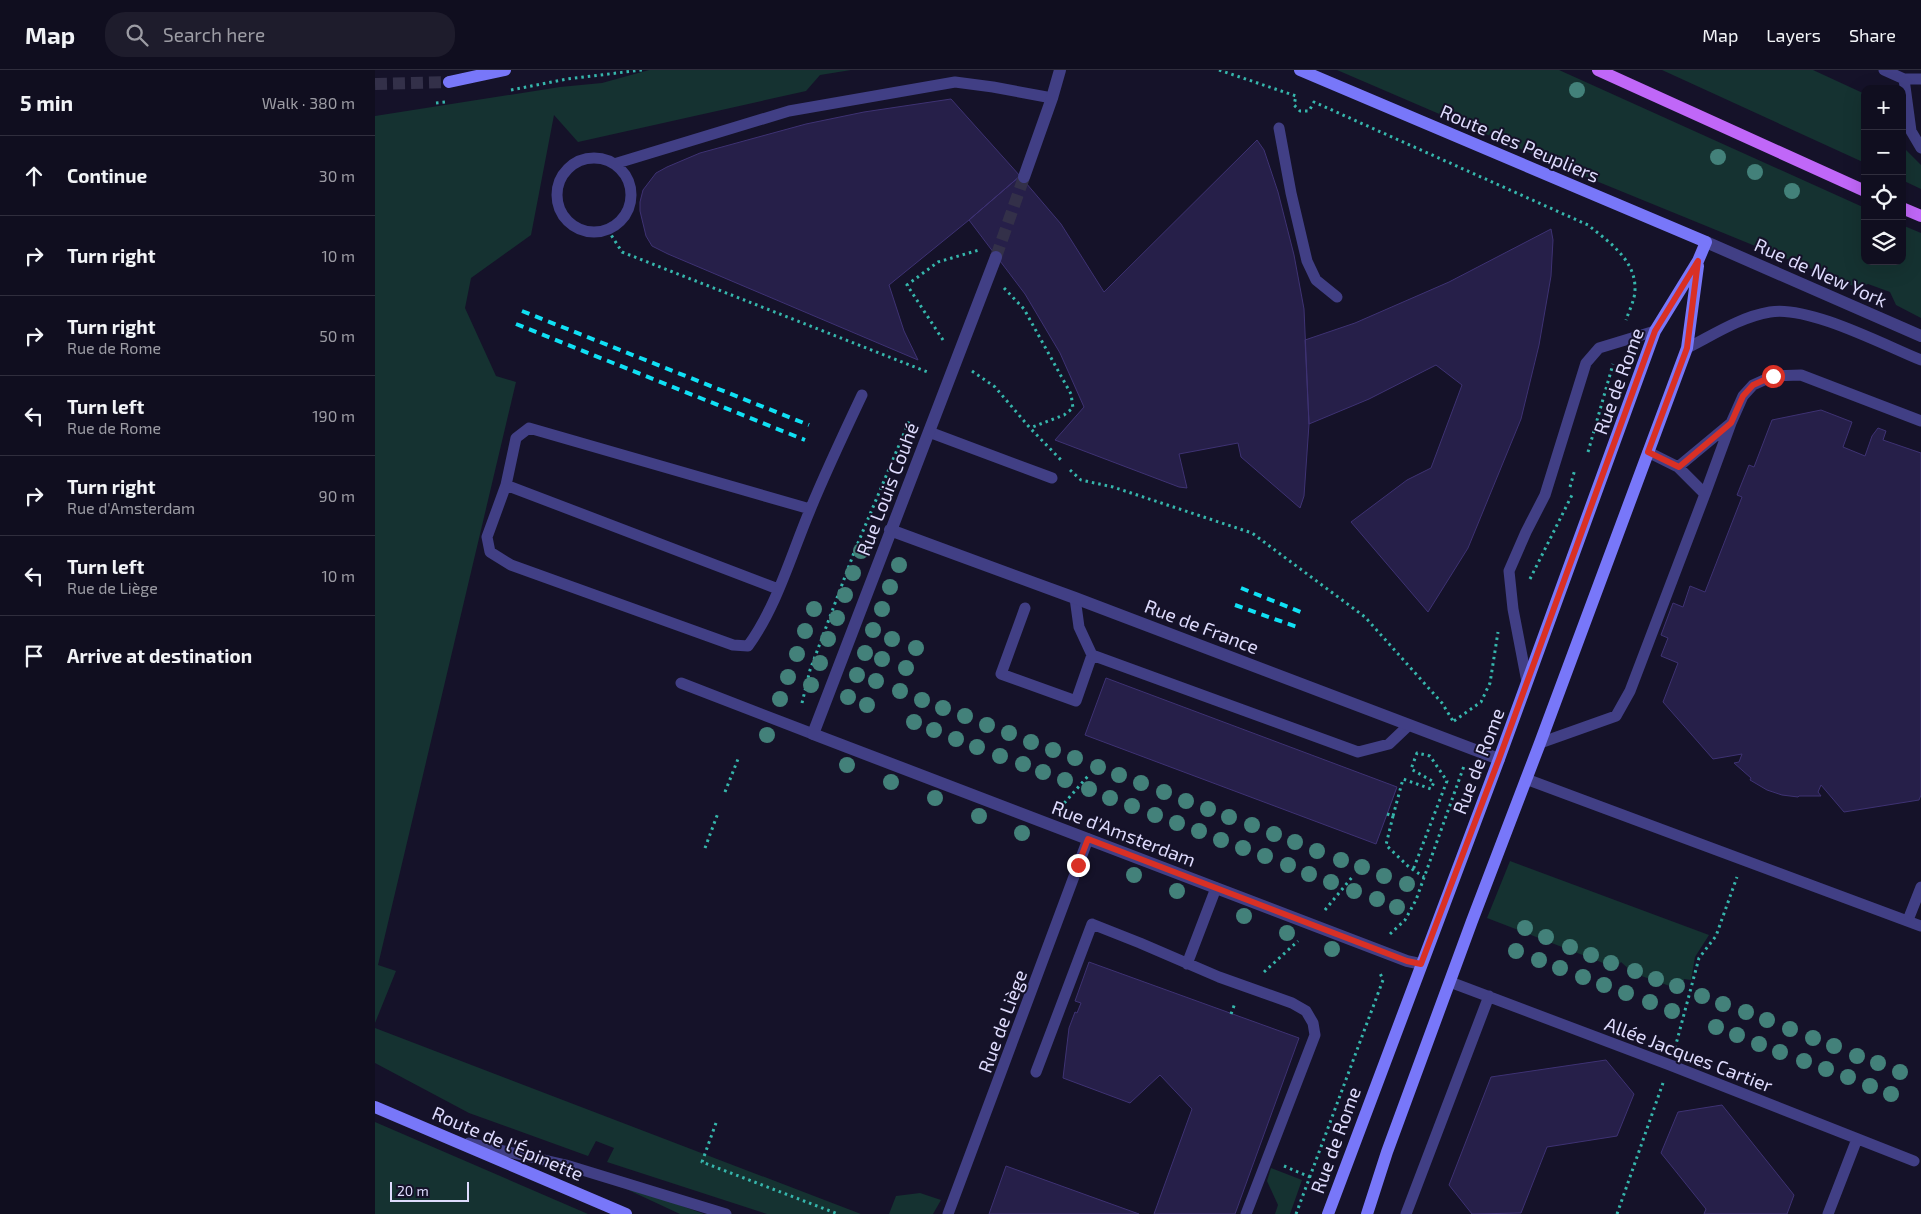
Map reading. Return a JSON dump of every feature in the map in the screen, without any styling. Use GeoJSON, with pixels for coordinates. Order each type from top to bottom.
{"type":"FeatureCollection","features":[{"type":"Feature","properties":{"kind":"main road"},"geometry":{"type":"LineString","coordinates":[[449,82],[505,70]]}},
{"type":"Feature","properties":{"kind":"main road","name":"Route des Peupliers"},"geometry":{"type":"LineString","coordinates":[[1300,70],[1706,242]]}},
{"type":"Feature","properties":{"kind":"main road"},"geometry":{"type":"LineString","coordinates":[[1598,70],[1861,189]]}},
{"type":"Feature","properties":{"kind":"main road"},"geometry":{"type":"LineString","coordinates":[[1906,210],[1921,216]]}},
{"type":"Feature","properties":{"kind":"main road"},"geometry":{"type":"LineString","coordinates":[[1367,1214],[1387,1152],[1687,348],[1698,261],[1706,242]]}},
{"type":"Feature","properties":{"kind":"main road","name":"Rue de Rome"},"geometry":{"type":"LineString","coordinates":[[1328,1214],[1499,759],[1655,331],[1698,261]]}},
{"type":"Feature","properties":{"kind":"main road","name":"Route de l'Épinette"},"geometry":{"type":"LineString","coordinates":[[375,1107],[627,1214]]}},
{"type":"Feature","properties":{"kind":"street"},"geometry":{"type":"LineString","coordinates":[[1024,178],[1060,70]]}},
{"type":"Feature","properties":{"kind":"street","name":"Rue de New York"},"geometry":{"type":"LineString","coordinates":[[1706,242],[1921,336]]}},
{"type":"Feature","properties":{"kind":"street","name":"Rue Louis Couhé"},"geometry":{"type":"LineString","coordinates":[[813,734],[994,263]]}},
{"type":"Feature","properties":{"kind":"street","name":"Rue de France"},"geometry":{"type":"LineString","coordinates":[[890,530],[1499,759]]}},
{"type":"Feature","properties":{"kind":"street","name":"Rue d'Amsterdam"},"geometry":{"type":"LineString","coordinates":[[813,734],[1407,961],[1421,964]]}},
{"type":"Feature","properties":{"kind":"lane"},"geometry":{"type":"LineString","coordinates":[[1884,70],[1904,79],[1921,79]]}},
{"type":"Feature","properties":{"kind":"lane"},"geometry":{"type":"LineString","coordinates":[[1904,79],[1911,131],[1921,148]]}},
{"type":"Feature","properties":{"kind":"lane"},"geometry":{"type":"LineString","coordinates":[[614,164],[789,111],[955,82],[1052,98]]}},
{"type":"Feature","properties":{"kind":"lane"},"geometry":{"type":"LineString","coordinates":[[1279,128],[1291,193],[1307,261],[1316,280],[1337,297]]}},
{"type":"Feature","properties":{"kind":"lane"},"geometry":{"type":"LineString","coordinates":[[592,158],[603,159],[614,164],[629,181],[631,198],[626,215],[618,224],[608,230],[597,232],[585,231],[575,227],[566,219],[560,209],[557,198],[563,176],[580,161],[592,158]]}},
{"type":"Feature","properties":{"kind":"lane"},"geometry":{"type":"LineString","coordinates":[[1687,348],[1745,319],[1771,311],[1799,312],[1821,318],[1921,360]]}},
{"type":"Feature","properties":{"kind":"lane"},"geometry":{"type":"LineString","coordinates":[[1527,682],[1513,609],[1509,572],[1526,532],[1545,495],[1586,363],[1599,348],[1655,331]]}},
{"type":"Feature","properties":{"kind":"lane"},"geometry":{"type":"LineString","coordinates":[[1540,744],[1616,716],[1630,691],[1731,423],[1743,396],[1753,385],[1773,376],[1801,375],[1921,421]]}},
{"type":"Feature","properties":{"kind":"lane"},"geometry":{"type":"LineString","coordinates":[[810,509],[529,428],[516,438],[506,485],[487,537],[491,552],[511,564],[733,645],[747,646],[758,631],[778,589],[810,509],[861,395]]}},
{"type":"Feature","properties":{"kind":"lane"},"geometry":{"type":"LineString","coordinates":[[1679,467],[1731,423]]}},
{"type":"Feature","properties":{"kind":"lane"},"geometry":{"type":"LineString","coordinates":[[929,432],[1052,478]]}},
{"type":"Feature","properties":{"kind":"lane"},"geometry":{"type":"LineString","coordinates":[[1648,452],[1679,467],[1705,494]]}},
{"type":"Feature","properties":{"kind":"lane"},"geometry":{"type":"LineString","coordinates":[[506,485],[778,589]]}},
{"type":"Feature","properties":{"kind":"lane"},"geometry":{"type":"LineString","coordinates":[[1025,608],[1001,674],[1077,701],[1092,655],[1079,628],[1075,598]]}},
{"type":"Feature","properties":{"kind":"lane"},"geometry":{"type":"LineString","coordinates":[[1092,655],[1357,752],[1389,744],[1409,725]]}},
{"type":"Feature","properties":{"kind":"lane"},"geometry":{"type":"LineString","coordinates":[[681,683],[813,734]]}},
{"type":"Feature","properties":{"kind":"lane"},"geometry":{"type":"LineString","coordinates":[[1526,779],[1921,926]]}},
{"type":"Feature","properties":{"kind":"lane","name":"Rue de Liège"},"geometry":{"type":"LineString","coordinates":[[948,1214],[1088,839]]}},
{"type":"Feature","properties":{"kind":"lane"},"geometry":{"type":"LineString","coordinates":[[1908,920],[1921,887]]}},
{"type":"Feature","properties":{"kind":"lane"},"geometry":{"type":"LineString","coordinates":[[1187,964],[1216,888]]}},
{"type":"Feature","properties":{"kind":"lane"},"geometry":{"type":"LineString","coordinates":[[1036,1072],[1092,924],[1187,964],[1292,1003],[1306,1011],[1313,1024],[1315,1035],[1246,1214]]}},
{"type":"Feature","properties":{"kind":"lane","name":"Allée Jacques Cartier"},"geometry":{"type":"LineString","coordinates":[[1451,982],[1670,1064],[1914,1161]]}},
{"type":"Feature","properties":{"kind":"lane"},"geometry":{"type":"LineString","coordinates":[[1406,1214],[1489,996]]}},
{"type":"Feature","properties":{"kind":"lane"},"geometry":{"type":"LineString","coordinates":[[1828,1214],[1857,1139]]}},
{"type":"Feature","properties":{"kind":"lane"},"geometry":{"type":"LineString","coordinates":[[458,1141],[565,1164],[726,1214]]}},
{"type":"Feature","properties":{"kind":"path"},"geometry":{"type":"LineString","coordinates":[[613,74],[619,70]]}},
{"type":"Feature","properties":{"kind":"path"},"geometry":{"type":"LineString","coordinates":[[505,92],[567,80],[641,70]]}},
{"type":"Feature","properties":{"kind":"path"},"geometry":{"type":"LineString","coordinates":[[1219,70],[1296,96],[1295,105],[1299,111],[1309,111],[1315,102],[1589,225],[1617,249],[1631,266],[1635,290],[1587,455]]}},
{"type":"Feature","properties":{"kind":"path"},"geometry":{"type":"LineString","coordinates":[[436,103],[453,100]]}},
{"type":"Feature","properties":{"kind":"path"},"geometry":{"type":"LineString","coordinates":[[608,230],[622,252],[930,373]]}},
{"type":"Feature","properties":{"kind":"path"},"geometry":{"type":"LineString","coordinates":[[976,258],[979,250]]}},
{"type":"Feature","properties":{"kind":"path"},"geometry":{"type":"LineString","coordinates":[[979,250],[994,263],[1001,286],[1024,309],[1071,394],[1073,408],[1064,415],[1030,428]]}},
{"type":"Feature","properties":{"kind":"path"},"geometry":{"type":"LineString","coordinates":[[943,340],[907,285],[938,262],[979,250]]}},
{"type":"Feature","properties":{"kind":"path"},"geometry":{"type":"LineString","coordinates":[[939,349],[946,331]]}},
{"type":"Feature","properties":{"kind":"path"},"geometry":{"type":"LineString","coordinates":[[926,382],[933,365]]}},
{"type":"Feature","properties":{"kind":"path"},"geometry":{"type":"LineString","coordinates":[[955,365],[974,371],[995,387],[1030,428],[1062,461]]}},
{"type":"Feature","properties":{"kind":"path"},"geometry":{"type":"LineString","coordinates":[[801,706],[809,670],[855,550],[911,417]]}},
{"type":"Feature","properties":{"kind":"path"},"geometry":{"type":"LineString","coordinates":[[1068,467],[1081,480],[1113,487],[1252,533],[1365,617],[1442,703],[1471,749]]}},
{"type":"Feature","properties":{"kind":"path"},"geometry":{"type":"LineString","coordinates":[[1454,722],[1481,702],[1490,683],[1496,636],[1513,609],[1565,510],[1577,483]]}},
{"type":"Feature","properties":{"kind":"path"},"geometry":{"type":"LineString","coordinates":[[1413,870],[1447,781],[1430,756],[1417,753],[1411,769],[1434,782],[1431,789],[1403,779],[1386,845],[1413,870],[1424,877]]}},
{"type":"Feature","properties":{"kind":"path"},"geometry":{"type":"LineString","coordinates":[[725,792],[738,759]]}},
{"type":"Feature","properties":{"kind":"path"},"geometry":{"type":"LineString","coordinates":[[1386,938],[1405,920],[1416,900],[1464,765]]}},
{"type":"Feature","properties":{"kind":"path"},"geometry":{"type":"LineString","coordinates":[[705,848],[718,813]]}},
{"type":"Feature","properties":{"kind":"path"},"geometry":{"type":"LineString","coordinates":[[1387,814],[1393,816]]}},
{"type":"Feature","properties":{"kind":"path"},"geometry":{"type":"LineString","coordinates":[[1617,1214],[1670,1064],[1699,958],[1715,936],[1743,860]]}},
{"type":"Feature","properties":{"kind":"path"},"geometry":{"type":"LineString","coordinates":[[1296,1214],[1383,980],[1375,964]]}},
{"type":"Feature","properties":{"kind":"path"},"geometry":{"type":"LineString","coordinates":[[1231,1014],[1236,997]]}},
{"type":"Feature","properties":{"kind":"path"},"geometry":{"type":"LineString","coordinates":[[716,1123],[702,1162],[838,1214]]}},
{"type":"Feature","properties":{"kind":"path"},"geometry":{"type":"LineString","coordinates":[[1268,1155],[1275,1163],[1310,1177]]}},
{"type":"Feature","properties":{"kind":"green space"},"geometry":{"type":"Polygon","coordinates":[[[649,70],[851,70],[820,75],[806,91],[578,142],[554,115],[531,235],[471,278],[465,308],[496,376],[516,382],[378,965],[396,971],[375,1023],[375,116],[560,87],[602,83],[649,70]]]}},
{"type":"Feature","properties":{"kind":"green space"},"geometry":{"type":"Polygon","coordinates":[[[1337,70],[1559,70],[1861,206],[1861,265],[1906,265],[1906,227],[1921,233],[1921,318],[1896,305],[1890,292],[1868,284],[1858,288],[1579,174],[1337,70]]]}},
{"type":"Feature","properties":{"kind":"green space"},"geometry":{"type":"Polygon","coordinates":[[[1662,70],[1813,70],[1861,92],[1861,161],[1662,70]]]}},
{"type":"Feature","properties":{"kind":"green space"},"geometry":{"type":"Polygon","coordinates":[[[1906,150],[1921,165],[1921,189],[1906,182],[1906,150]]]}},
{"type":"Feature","properties":{"kind":"green space"},"geometry":{"type":"Polygon","coordinates":[[[1510,861],[1709,935],[1695,957],[1691,980],[1684,979],[1681,990],[1633,973],[1621,962],[1616,968],[1487,918],[1510,861]]]}},
{"type":"Feature","properties":{"kind":"green space"},"geometry":{"type":"Polygon","coordinates":[[[375,1028],[861,1214],[767,1214],[607,1162],[614,1148],[596,1141],[588,1156],[469,1113],[375,1063],[375,1028]]]}},
{"type":"Feature","properties":{"kind":"green space"},"geometry":{"type":"Polygon","coordinates":[[[375,1122],[588,1214],[375,1214],[375,1122]]]}},
{"type":"Feature","properties":{"kind":"green space"},"geometry":{"type":"Polygon","coordinates":[[[1271,1168],[1302,1180],[1290,1214],[1275,1214],[1278,1205],[1267,1181],[1271,1168]]]}},
{"type":"Feature","properties":{"kind":"green space"},"geometry":{"type":"Polygon","coordinates":[[[594,1174],[704,1214],[680,1214],[594,1174]]]}},
{"type":"Feature","properties":{"kind":"green space"},"geometry":{"type":"Polygon","coordinates":[[[920,1193],[941,1200],[933,1214],[889,1214],[896,1196],[920,1193]]]}},
{"type":"Feature","properties":{"kind":"building"},"geometry":{"type":"Polygon","coordinates":[[[951,99],[1020,176],[889,285],[904,331],[918,360],[668,254],[652,246],[646,236],[640,211],[643,190],[656,173],[667,167],[700,153],[806,124],[864,112],[951,99]]]}},
{"type":"Feature","properties":{"kind":"building"},"geometry":{"type":"Polygon","coordinates":[[[1257,140],[1264,150],[1278,192],[1294,255],[1304,309],[1309,424],[1304,496],[1300,508],[1241,457],[1238,443],[1179,454],[1187,488],[1179,487],[1055,440],[1084,407],[1060,353],[1025,294],[969,220],[1020,176],[1061,224],[1104,292],[1257,140]]]}},
{"type":"Feature","properties":{"kind":"building"},"geometry":{"type":"Polygon","coordinates":[[[1551,229],[1553,240],[1551,276],[1539,345],[1521,419],[1468,548],[1428,612],[1351,522],[1407,480],[1431,468],[1462,385],[1436,365],[1369,399],[1309,424],[1305,340],[1355,323],[1449,282],[1551,229]]]}},
{"type":"Feature","properties":{"kind":"building"},"geometry":{"type":"Polygon","coordinates":[[[1821,410],[1852,422],[1843,447],[1865,456],[1872,436],[1878,428],[1886,431],[1883,440],[1921,453],[1921,795],[1919,800],[1844,812],[1821,785],[1818,792],[1821,796],[1798,797],[1782,795],[1767,790],[1750,780],[1751,778],[1734,763],[1739,762],[1742,754],[1713,759],[1663,702],[1678,663],[1661,656],[1668,638],[1661,635],[1673,603],[1683,607],[1690,586],[1705,592],[1742,497],[1737,495],[1749,465],[1754,467],[1772,420],[1821,410]]]}},
{"type":"Feature","properties":{"kind":"building"},"geometry":{"type":"Polygon","coordinates":[[[1106,678],[1397,787],[1376,844],[1085,735],[1106,678]]]}},
{"type":"Feature","properties":{"kind":"building"},"geometry":{"type":"Polygon","coordinates":[[[1089,962],[1299,1038],[1235,1214],[1154,1214],[1192,1109],[1160,1075],[1130,1103],[1063,1078],[1069,1028],[1075,1012],[1077,1013],[1081,1003],[1075,1001],[1089,962]]]}},
{"type":"Feature","properties":{"kind":"building"},"geometry":{"type":"Polygon","coordinates":[[[1606,1060],[1634,1094],[1617,1136],[1547,1147],[1521,1213],[1472,1214],[1449,1185],[1491,1077],[1606,1060]]]}},
{"type":"Feature","properties":{"kind":"building"},"geometry":{"type":"Polygon","coordinates":[[[1722,1105],[1794,1195],[1787,1214],[1704,1214],[1706,1209],[1661,1153],[1678,1112],[1722,1105]]]}},
{"type":"Feature","properties":{"kind":"building"},"geometry":{"type":"Polygon","coordinates":[[[1006,1166],[1139,1214],[989,1214],[1006,1166]]]}},
{"type":"Feature","properties":{"kind":"tunnel"},"geometry":{"type":"LineString","coordinates":[[375,84],[449,82]]}},
{"type":"Feature","properties":{"kind":"tunnel"},"geometry":{"type":"LineString","coordinates":[[996,257],[1024,177]]}},
{"type":"Feature","properties":{"kind":"railway"},"geometry":{"type":"LineString","coordinates":[[522,311],[809,425]]}},
{"type":"Feature","properties":{"kind":"railway"},"geometry":{"type":"LineString","coordinates":[[516,324],[805,440]]}},
{"type":"Feature","properties":{"kind":"railway"},"geometry":{"type":"LineString","coordinates":[[1241,588],[1303,613]]}},
{"type":"Feature","properties":{"kind":"railway"},"geometry":{"type":"LineString","coordinates":[[1235,605],[1297,627]]}},
{"type":"Feature","properties":{"kind":"route"},"geometry":{"type":"LineString","coordinates":[[1078,865],[1088,839],[1407,961],[1421,964],[1499,759],[1655,331],[1698,261],[1687,348],[1648,452],[1679,467],[1731,423],[1743,396],[1753,385],[1773,376]]}}]}
